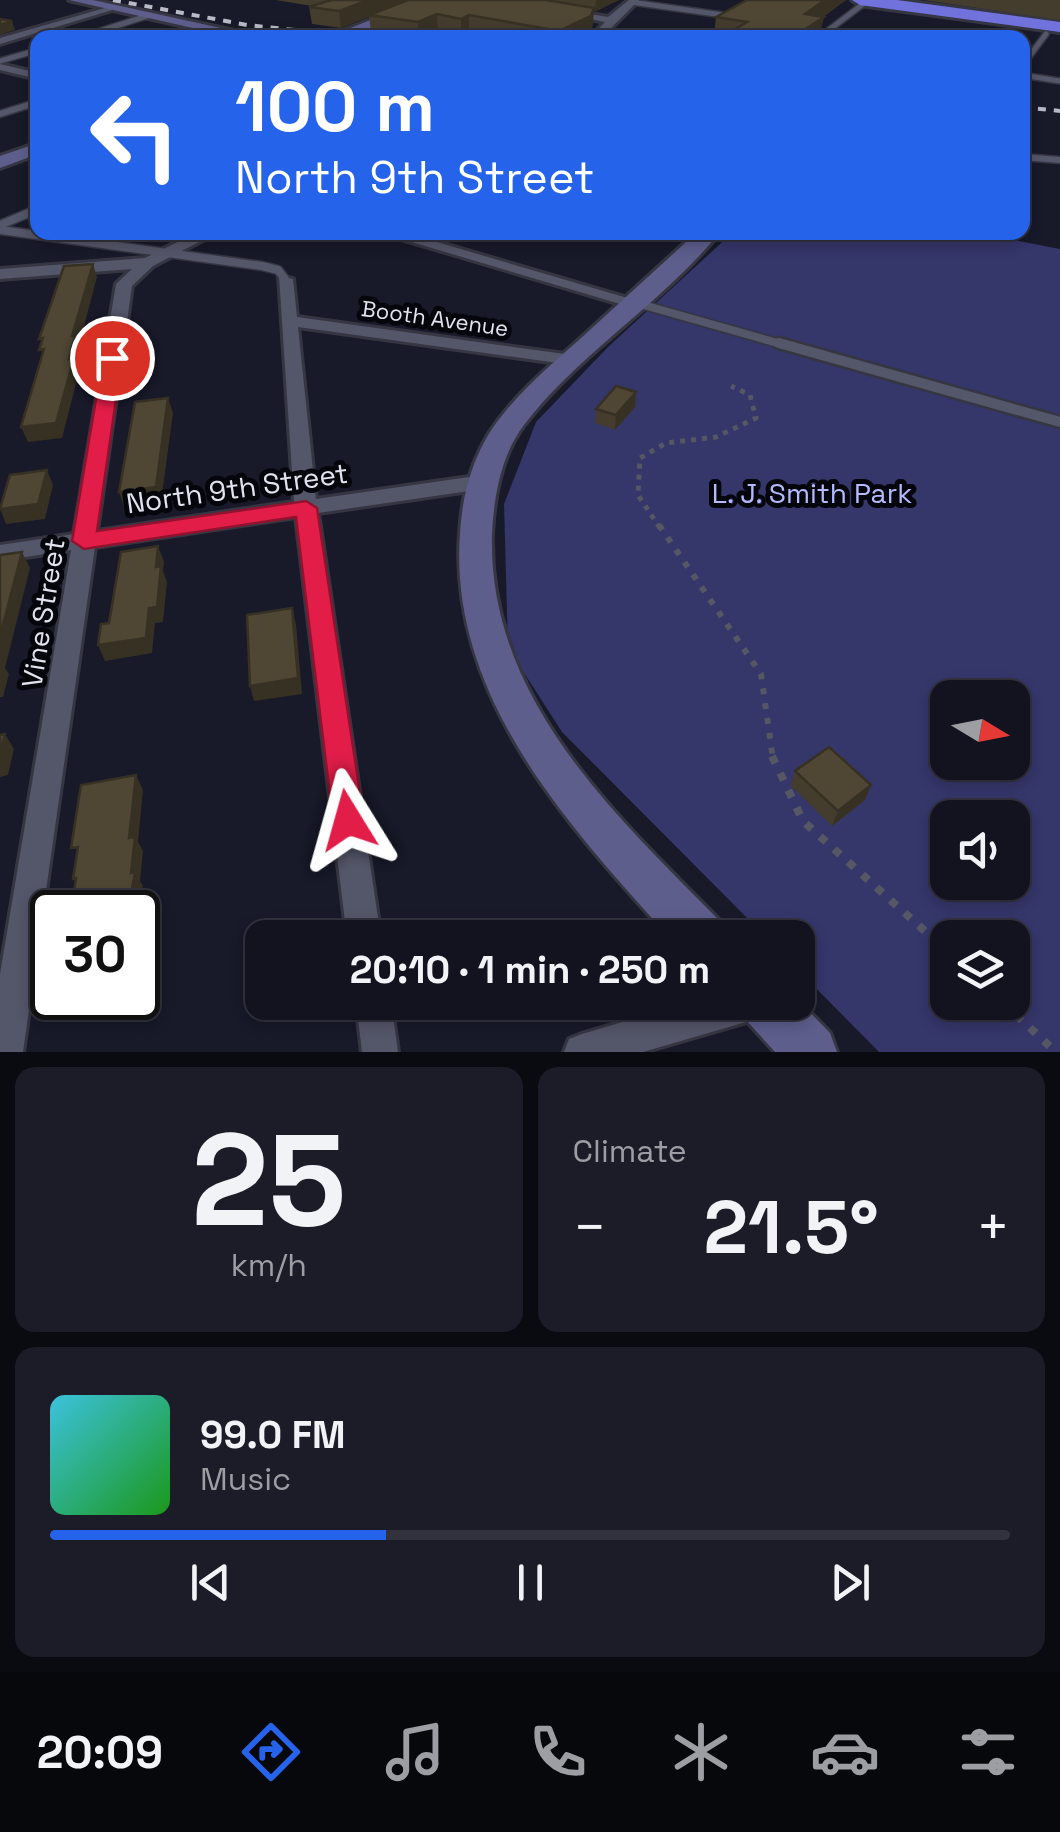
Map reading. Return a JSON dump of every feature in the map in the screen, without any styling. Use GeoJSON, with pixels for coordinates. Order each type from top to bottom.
{"type":"FeatureCollection","features":[{"type":"Feature","properties":{"kind":"highway"},"geometry":{"type":"LineString","coordinates":[[863,0],[1051,29]]}},
{"type":"Feature","properties":{"kind":"street"},"geometry":{"type":"LineString","coordinates":[[75,0],[211,30]]}},
{"type":"Feature","properties":{"kind":"street"},"geometry":{"type":"LineString","coordinates":[[353,30],[432,0]]}},
{"type":"Feature","properties":{"kind":"street"},"geometry":{"type":"LineString","coordinates":[[602,30],[608,20],[633,1]]}},
{"type":"Feature","properties":{"kind":"street"},"geometry":{"type":"LineString","coordinates":[[36,30],[115,8]]}},
{"type":"Feature","properties":{"kind":"street"},"geometry":{"type":"LineString","coordinates":[[556,12],[608,20]]}},
{"type":"Feature","properties":{"kind":"street"},"geometry":{"type":"LineString","coordinates":[[0,40],[30,32]]}},
{"type":"Feature","properties":{"kind":"street"},"geometry":{"type":"LineString","coordinates":[[0,64],[30,73]]}},
{"type":"Feature","properties":{"kind":"street"},"geometry":{"type":"LineString","coordinates":[[0,162],[30,151]]}},
{"type":"Feature","properties":{"kind":"street"},"geometry":{"type":"LineString","coordinates":[[0,274],[160,257],[195,240]]}},
{"type":"Feature","properties":{"kind":"street"},"geometry":{"type":"LineString","coordinates":[[412,240],[633,302]]}},
{"type":"Feature","properties":{"kind":"street"},"geometry":{"type":"LineString","coordinates":[[686,920],[586,813],[529,733],[492,652],[474,586],[474,530],[483,482],[502,435],[538,392],[701,240]]}},
{"type":"Feature","properties":{"kind":"street","name":"Vine Street"},"geometry":{"type":"LineString","coordinates":[[5,1052],[124,284],[160,257]]}},
{"type":"Feature","properties":{"kind":"street"},"geometry":{"type":"LineString","coordinates":[[285,279],[292,321],[306,508],[362,920]]}},
{"type":"Feature","properties":{"kind":"street","name":"Booth Avenue"},"geometry":{"type":"LineString","coordinates":[[292,321],[572,360]]}},
{"type":"Feature","properties":{"kind":"street","name":"North 9th Street"},"geometry":{"type":"LineString","coordinates":[[0,553],[483,482]]}},
{"type":"Feature","properties":{"kind":"street"},"geometry":{"type":"LineString","coordinates":[[376,1020],[380,1052]]}},
{"type":"Feature","properties":{"kind":"street"},"geometry":{"type":"LineString","coordinates":[[582,1052],[691,1020]]}},
{"type":"Feature","properties":{"kind":"street"},"geometry":{"type":"LineString","coordinates":[[781,1020],[811,1052]]}},
{"type":"Feature","properties":{"kind":"lane"},"geometry":{"type":"LineString","coordinates":[[829,30],[863,0]]}},
{"type":"Feature","properties":{"kind":"lane"},"geometry":{"type":"LineString","coordinates":[[633,1],[730,16]]}},
{"type":"Feature","properties":{"kind":"lane"},"geometry":{"type":"LineString","coordinates":[[714,26],[743,8]]}},
{"type":"Feature","properties":{"kind":"lane"},"geometry":{"type":"LineString","coordinates":[[102,30],[150,15]]}},
{"type":"Feature","properties":{"kind":"lane"},"geometry":{"type":"LineString","coordinates":[[1030,56],[1051,29]]}},
{"type":"Feature","properties":{"kind":"lane"},"geometry":{"type":"LineString","coordinates":[[0,64],[30,53]]}},
{"type":"Feature","properties":{"kind":"lane"},"geometry":{"type":"LineString","coordinates":[[1030,76],[1060,81]]}},
{"type":"Feature","properties":{"kind":"lane"},"geometry":{"type":"LineString","coordinates":[[0,114],[30,105]]}},
{"type":"Feature","properties":{"kind":"lane"},"geometry":{"type":"LineString","coordinates":[[1030,158],[1060,160]]}},
{"type":"Feature","properties":{"kind":"lane"},"geometry":{"type":"LineString","coordinates":[[0,228],[30,213]]}},
{"type":"Feature","properties":{"kind":"lane"},"geometry":{"type":"LineString","coordinates":[[0,228],[30,233]]}},
{"type":"Feature","properties":{"kind":"lane"},"geometry":{"type":"LineString","coordinates":[[66,240],[160,257],[262,266],[278,270],[285,279]]}},
{"type":"Feature","properties":{"kind":"lane"},"geometry":{"type":"LineString","coordinates":[[633,302],[1060,422]]}},
{"type":"Feature","properties":{"kind":"path"},"geometry":{"type":"LineString","coordinates":[[731,386],[750,396],[756,418],[716,437],[666,443],[640,458],[638,495],[761,674],[773,762],[804,820],[930,936]]}},
{"type":"Feature","properties":{"kind":"path"},"geometry":{"type":"LineString","coordinates":[[1021,1020],[1056,1052]]}},
{"type":"Feature","properties":{"kind":"green space","name":"L. J. Smith Park"},"geometry":{"type":"Polygon","coordinates":[[[724,240],[1013,240],[1060,249],[1060,1052],[879,1052],[815,987],[815,920],[749,920],[562,732],[508,648],[504,504],[536,422],[608,347],[724,240]]]}},
{"type":"Feature","properties":{"kind":"building"},"geometry":{"type":"Polygon","coordinates":[[[331,0],[369,0],[339,11],[309,7],[331,0]]]}},
{"type":"Feature","properties":{"kind":"building"},"geometry":{"type":"Polygon","coordinates":[[[408,0],[546,0],[594,8],[591,16],[561,30],[469,15],[461,19],[437,14],[418,22],[369,15],[408,0]]]}},
{"type":"Feature","properties":{"kind":"building"},"geometry":{"type":"Polygon","coordinates":[[[747,0],[825,0],[805,14],[824,17],[804,30],[734,30],[747,22],[716,17],[747,0]]]}},
{"type":"Feature","properties":{"kind":"building"},"geometry":{"type":"Polygon","coordinates":[[[93,264],[72,336],[69,359],[74,358],[56,423],[21,427],[44,349],[39,350],[43,338],[39,339],[64,266],[93,264]]]}},
{"type":"Feature","properties":{"kind":"building"},"geometry":{"type":"Polygon","coordinates":[[[616,386],[636,392],[616,415],[596,409],[616,386]]]}},
{"type":"Feature","properties":{"kind":"building"},"geometry":{"type":"Polygon","coordinates":[[[168,398],[156,487],[119,492],[135,402],[168,398]]]}},
{"type":"Feature","properties":{"kind":"building"},"geometry":{"type":"Polygon","coordinates":[[[47,470],[38,504],[0,509],[10,475],[47,470]]]}},
{"type":"Feature","properties":{"kind":"building"},"geometry":{"type":"Polygon","coordinates":[[[158,546],[156,567],[161,566],[157,607],[149,608],[146,638],[98,645],[101,624],[109,623],[121,552],[158,546]]]}},
{"type":"Feature","properties":{"kind":"building"},"geometry":{"type":"Polygon","coordinates":[[[22,552],[6,613],[0,636],[0,555],[22,552]]]}},
{"type":"Feature","properties":{"kind":"building"},"geometry":{"type":"Polygon","coordinates":[[[292,608],[298,678],[250,686],[247,615],[292,608]]]}},
{"type":"Feature","properties":{"kind":"building"},"geometry":{"type":"Polygon","coordinates":[[[829,747],[871,785],[838,811],[795,771],[829,747]]]}},
{"type":"Feature","properties":{"kind":"building"},"geometry":{"type":"Polygon","coordinates":[[[136,775],[129,838],[135,837],[132,890],[74,890],[78,847],[71,848],[81,785],[136,775]]]}},
{"type":"Feature","properties":{"kind":"railway"},"geometry":{"type":"LineString","coordinates":[[113,0],[294,30]]}},
{"type":"Feature","properties":{"kind":"railway"},"geometry":{"type":"LineString","coordinates":[[1030,108],[1060,111]]}},
{"type":"Feature","properties":{"kind":"route"},"geometry":{"type":"LineString","coordinates":[[112,358],[84,541],[306,508],[348,820]]}}]}
